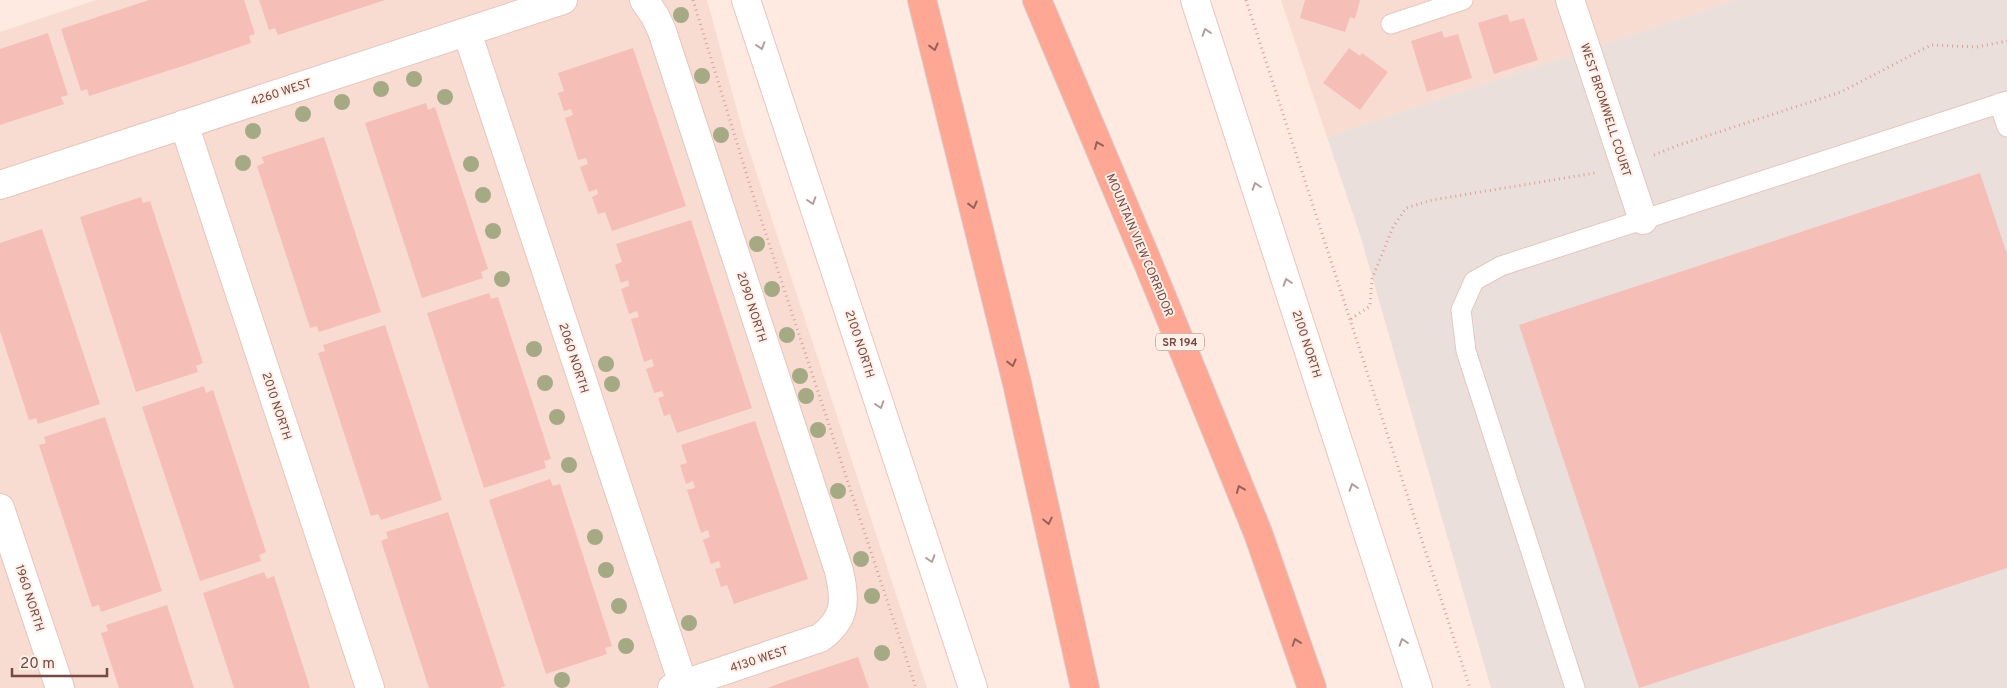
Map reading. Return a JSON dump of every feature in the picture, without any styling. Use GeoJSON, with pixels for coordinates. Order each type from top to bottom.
{"type":"FeatureCollection","features":[{"type":"Feature","properties":{"kind":"highway"},"geometry":{"type":"LineString","coordinates":[[922,0],[1017,383],[1084,688]]}},
{"type":"Feature","properties":{"kind":"highway","name":"MOUNTAIN VIEW CORRIDOR"},"geometry":{"type":"LineString","coordinates":[[1037,0],[1148,263],[1258,533],[1312,688]]}},
{"type":"Feature","properties":{"kind":"street","name":"4260 WEST"},"geometry":{"type":"LineString","coordinates":[[0,185],[563,0]]}},
{"type":"Feature","properties":{"kind":"street","name":"2090 NORTH"},"geometry":{"type":"LineString","coordinates":[[644,0],[656,16],[662,31],[839,571],[844,596],[839,620]]}},
{"type":"Feature","properties":{"kind":"street","name":"2100 NORTH"},"geometry":{"type":"LineString","coordinates":[[746,0],[973,688]]}},
{"type":"Feature","properties":{"kind":"street","name":"2100 NORTH"},"geometry":{"type":"LineString","coordinates":[[1195,0],[1418,688]]}},
{"type":"Feature","properties":{"kind":"street","name":"WEST BROMWELL COURT"},"geometry":{"type":"LineString","coordinates":[[1570,0],[1642,220]]}},
{"type":"Feature","properties":{"kind":"street","name":"2060 NORTH"},"geometry":{"type":"LineString","coordinates":[[467,32],[677,686]]}},
{"type":"Feature","properties":{"kind":"street","name":"2010 NORTH"},"geometry":{"type":"LineString","coordinates":[[184,124],[370,688]]}},
{"type":"Feature","properties":{"kind":"street","name":"1960 NORTH"},"geometry":{"type":"LineString","coordinates":[[0,508],[60,688]]}},
{"type":"Feature","properties":{"kind":"street","name":"4130 WEST"},"geometry":{"type":"LineString","coordinates":[[677,686],[806,644],[820,638],[831,630],[839,620]]}},
{"type":"Feature","properties":{"kind":"lane"},"geometry":{"type":"LineString","coordinates":[[1391,24],[1463,0]]}},
{"type":"Feature","properties":{"kind":"lane"},"geometry":{"type":"LineString","coordinates":[[1575,688],[1466,351],[1461,310],[1474,281],[1501,266],[2003,102],[2007,127]]}},
{"type":"Feature","properties":{"kind":"path"},"geometry":{"type":"LineString","coordinates":[[693,0],[752,195],[916,688]]}},
{"type":"Feature","properties":{"kind":"path"},"geometry":{"type":"LineString","coordinates":[[1246,0],[1470,688]]}},
{"type":"Feature","properties":{"kind":"shaded area"},"geometry":{"type":"Polygon","coordinates":[[[96,0],[707,0],[743,132],[927,688],[0,688],[0,32],[96,0]]]}},
{"type":"Feature","properties":{"kind":"shaded area"},"geometry":{"type":"Polygon","coordinates":[[[1281,0],[1734,0],[1327,137],[1281,0]]]}},
{"type":"Feature","properties":{"kind":"shaded area"},"geometry":{"type":"Polygon","coordinates":[[[1734,0],[2007,0],[2007,688],[1491,688],[1360,235],[1327,137],[1734,0]]]}},
{"type":"Feature","properties":{"kind":"building"},"geometry":{"type":"Polygon","coordinates":[[[149,0],[244,0],[255,34],[249,36],[251,43],[189,64],[89,96],[87,89],[81,91],[61,29],[149,0]]]}},
{"type":"Feature","properties":{"kind":"building"},"geometry":{"type":"Polygon","coordinates":[[[259,0],[385,0],[278,35],[275,28],[269,30],[259,0]]]}},
{"type":"Feature","properties":{"kind":"building"},"geometry":{"type":"Polygon","coordinates":[[[1305,0],[1360,0],[1355,19],[1350,17],[1345,32],[1300,18],[1305,0]]]}},
{"type":"Feature","properties":{"kind":"building"},"geometry":{"type":"Polygon","coordinates":[[[1507,14],[1510,22],[1524,18],[1538,60],[1494,74],[1478,23],[1507,14]]]}},
{"type":"Feature","properties":{"kind":"building"},"geometry":{"type":"Polygon","coordinates":[[[1442,31],[1444,38],[1458,34],[1472,78],[1427,92],[1411,41],[1442,31]]]}},
{"type":"Feature","properties":{"kind":"building"},"geometry":{"type":"Polygon","coordinates":[[[48,33],[68,95],[61,97],[64,104],[0,125],[0,49],[48,33]]]}},
{"type":"Feature","properties":{"kind":"building"},"geometry":{"type":"Polygon","coordinates":[[[633,48],[686,206],[612,231],[605,212],[598,214],[592,197],[598,194],[597,189],[589,192],[580,167],[588,164],[586,158],[578,160],[565,118],[573,115],[571,109],[564,111],[558,93],[564,91],[558,73],[633,48]]]}},
{"type":"Feature","properties":{"kind":"building"},"geometry":{"type":"Polygon","coordinates":[[[1349,48],[1360,56],[1362,53],[1388,72],[1360,110],[1323,83],[1349,48]]]}},
{"type":"Feature","properties":{"kind":"building"},"geometry":{"type":"Polygon","coordinates":[[[426,103],[428,110],[435,107],[488,269],[481,272],[483,278],[422,298],[365,123],[426,103]]]}},
{"type":"Feature","properties":{"kind":"building"},"geometry":{"type":"Polygon","coordinates":[[[324,137],[381,312],[319,332],[317,326],[310,328],[257,166],[264,163],[262,157],[324,137]]]}},
{"type":"Feature","properties":{"kind":"building"},"geometry":{"type":"Polygon","coordinates":[[[1980,173],[2007,254],[2007,568],[1639,688],[1519,325],[1980,173]]]}},
{"type":"Feature","properties":{"kind":"building"},"geometry":{"type":"Polygon","coordinates":[[[141,197],[143,203],[150,201],[203,363],[196,366],[198,372],[136,392],[80,217],[141,197]]]}},
{"type":"Feature","properties":{"kind":"building"},"geometry":{"type":"Polygon","coordinates":[[[691,220],[752,408],[677,433],[670,414],[664,416],[658,398],[664,396],[662,391],[654,393],[646,369],[654,366],[652,359],[644,362],[631,319],[639,317],[637,311],[629,314],[621,289],[629,286],[628,280],[621,283],[615,265],[622,262],[616,244],[691,220]]]}},
{"type":"Feature","properties":{"kind":"building"},"geometry":{"type":"Polygon","coordinates":[[[42,229],[100,404],[38,424],[36,418],[29,420],[0,331],[0,243],[42,229]]]}},
{"type":"Feature","properties":{"kind":"building"},"geometry":{"type":"Polygon","coordinates":[[[489,293],[491,299],[498,297],[551,459],[544,461],[546,468],[484,488],[427,313],[489,293]]]}},
{"type":"Feature","properties":{"kind":"building"},"geometry":{"type":"Polygon","coordinates":[[[385,325],[442,500],[381,520],[378,514],[371,516],[318,353],[325,351],[323,345],[385,325]]]}},
{"type":"Feature","properties":{"kind":"building"},"geometry":{"type":"Polygon","coordinates":[[[204,386],[206,393],[213,390],[266,552],[259,555],[261,561],[200,581],[142,407],[204,386]]]}},
{"type":"Feature","properties":{"kind":"building"},"geometry":{"type":"Polygon","coordinates":[[[105,417],[162,591],[101,612],[99,605],[92,607],[39,445],[46,443],[44,437],[105,417]]]}},
{"type":"Feature","properties":{"kind":"building"},"geometry":{"type":"Polygon","coordinates":[[[755,421],[808,579],[734,604],[727,585],[721,587],[715,569],[721,567],[719,561],[711,564],[703,540],[710,537],[708,530],[701,533],[687,490],[695,488],[693,481],[686,484],[680,465],[687,463],[681,445],[755,421]]]}},
{"type":"Feature","properties":{"kind":"building"},"geometry":{"type":"Polygon","coordinates":[[[550,479],[553,486],[560,484],[612,646],[605,648],[607,654],[546,674],[489,500],[550,479]]]}},
{"type":"Feature","properties":{"kind":"building"},"geometry":{"type":"Polygon","coordinates":[[[448,512],[505,686],[500,688],[429,688],[381,541],[388,538],[386,532],[448,512]]]}},
{"type":"Feature","properties":{"kind":"building"},"geometry":{"type":"Polygon","coordinates":[[[264,572],[267,579],[274,576],[310,688],[234,688],[203,593],[264,572]]]}},
{"type":"Feature","properties":{"kind":"building"},"geometry":{"type":"Polygon","coordinates":[[[167,605],[194,688],[119,688],[101,633],[108,631],[106,625],[167,605]]]}},
{"type":"Feature","properties":{"kind":"building"},"geometry":{"type":"Polygon","coordinates":[[[858,657],[869,688],[767,688],[792,679],[858,657]]]}}]}
